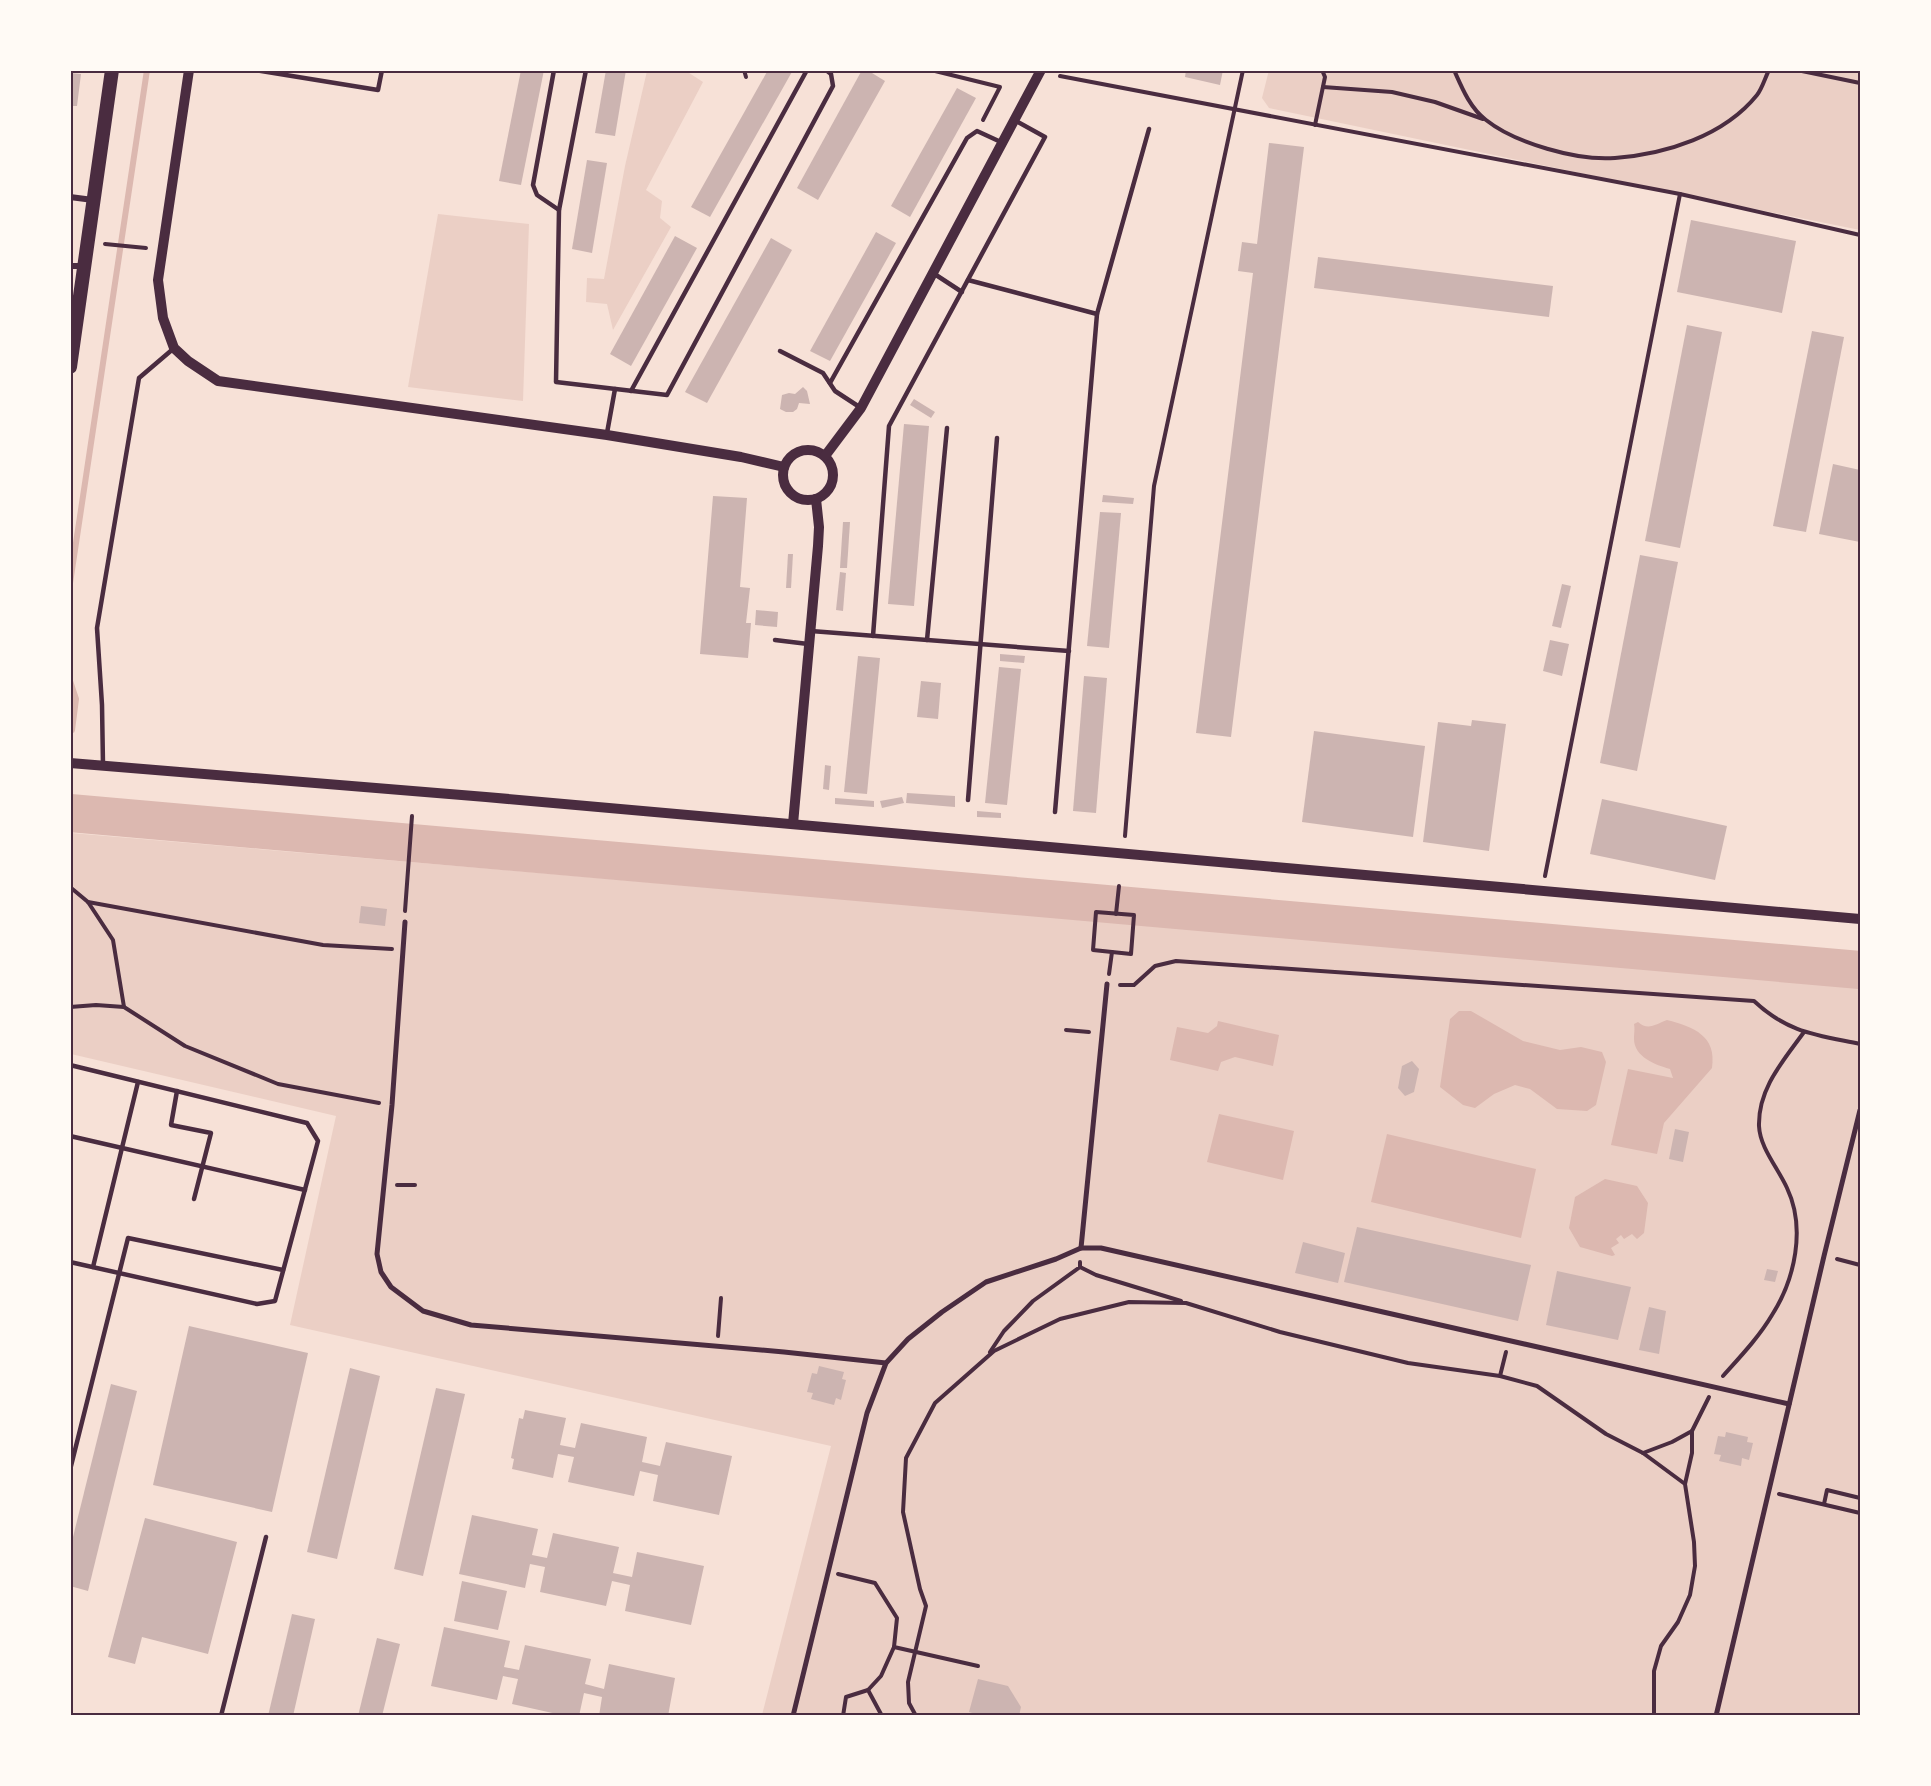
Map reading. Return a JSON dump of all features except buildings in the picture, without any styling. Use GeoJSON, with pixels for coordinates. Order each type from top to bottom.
{"type":"FeatureCollection","features":[{"type":"Feature","properties":{"kind":"main road"},"geometry":{"type":"LineString","coordinates":[[70,367],[112,70]]}},
{"type":"Feature","properties":{"kind":"street"},"geometry":{"type":"LineString","coordinates":[[189,70],[158,280],[163,318],[174,348],[188,361],[218,381],[607,435],[741,457],[784,467]]}},
{"type":"Feature","properties":{"kind":"street"},"geometry":{"type":"LineString","coordinates":[[825,456],[861,408],[1041,70]]}},
{"type":"Feature","properties":{"kind":"street"},"geometry":{"type":"LineString","coordinates":[[70,197],[94,200]]}},
{"type":"Feature","properties":{"kind":"street"},"geometry":{"type":"LineString","coordinates":[[70,266],[85,266]]}},
{"type":"Feature","properties":{"kind":"street"},"geometry":{"type":"LineString","coordinates":[[802,450],[818,452],[825,456],[830,464],[832,480],[823,495],[808,500],[793,495],[784,483],[784,467],[794,454],[802,450]]}},
{"type":"Feature","properties":{"kind":"street"},"geometry":{"type":"LineString","coordinates":[[793,824],[819,527],[816,499]]}},
{"type":"Feature","properties":{"kind":"street"},"geometry":{"type":"LineString","coordinates":[[70,763],[793,824],[1860,919]]}},
{"type":"Feature","properties":{"kind":"street"},"geometry":{"type":"LineString","coordinates":[[405,922],[392,1105],[377,1254],[381,1272],[391,1287],[423,1311],[471,1325],[886,1363]]}},
{"type":"Feature","properties":{"kind":"street"},"geometry":{"type":"LineString","coordinates":[[1082,1248],[1107,984]]}},
{"type":"Feature","properties":{"kind":"street"},"geometry":{"type":"LineString","coordinates":[[1716,1716],[1860,1110]]}},
{"type":"Feature","properties":{"kind":"street"},"geometry":{"type":"LineString","coordinates":[[794,1716],[867,1413],[886,1363],[908,1339],[986,1282],[1082,1248],[1101,1248],[1789,1404]]}},
{"type":"Feature","properties":{"kind":"lane"},"geometry":{"type":"LineString","coordinates":[[255,70],[378,90],[382,70]]}},
{"type":"Feature","properties":{"kind":"lane"},"geometry":{"type":"LineString","coordinates":[[554,70],[533,185],[537,195],[559,210]]}},
{"type":"Feature","properties":{"kind":"lane"},"geometry":{"type":"LineString","coordinates":[[586,70],[559,210],[556,382],[667,395],[833,86],[831,74],[826,70]]}},
{"type":"Feature","properties":{"kind":"lane"},"geometry":{"type":"LineString","coordinates":[[631,391],[807,70]]}},
{"type":"Feature","properties":{"kind":"lane"},"geometry":{"type":"LineString","coordinates":[[873,636],[889,426],[1046,137],[1015,120]]}},
{"type":"Feature","properties":{"kind":"lane"},"geometry":{"type":"LineString","coordinates":[[1055,812],[1097,314],[1149,129]]}},
{"type":"Feature","properties":{"kind":"lane"},"geometry":{"type":"LineString","coordinates":[[830,383],[967,138],[977,131],[1003,143]]}},
{"type":"Feature","properties":{"kind":"lane"},"geometry":{"type":"LineString","coordinates":[[933,273],[962,292]]}},
{"type":"Feature","properties":{"kind":"lane"},"geometry":{"type":"LineString","coordinates":[[968,280],[1097,314]]}},
{"type":"Feature","properties":{"kind":"lane"},"geometry":{"type":"LineString","coordinates":[[103,765],[97,628],[139,378],[174,348]]}},
{"type":"Feature","properties":{"kind":"lane"},"geometry":{"type":"LineString","coordinates":[[780,351],[823,373],[835,392],[861,408]]}},
{"type":"Feature","properties":{"kind":"lane"},"geometry":{"type":"LineString","coordinates":[[607,435],[615,389]]}},
{"type":"Feature","properties":{"kind":"lane"},"geometry":{"type":"LineString","coordinates":[[927,640],[946,428]]}},
{"type":"Feature","properties":{"kind":"lane"},"geometry":{"type":"LineString","coordinates":[[968,800],[997,438]]}},
{"type":"Feature","properties":{"kind":"lane"},"geometry":{"type":"LineString","coordinates":[[811,632],[1069,651]]}},
{"type":"Feature","properties":{"kind":"lane"},"geometry":{"type":"LineString","coordinates":[[774,640],[810,645]]}},
{"type":"Feature","properties":{"kind":"lane"},"geometry":{"type":"LineString","coordinates":[[70,1065],[307,1123],[318,1141],[275,1301],[257,1304],[70,1262]]}},
{"type":"Feature","properties":{"kind":"lane"},"geometry":{"type":"LineString","coordinates":[[93,1267],[138,1082]]}},
{"type":"Feature","properties":{"kind":"lane"},"geometry":{"type":"LineString","coordinates":[[177,1091],[171,1125],[211,1133],[194,1199]]}},
{"type":"Feature","properties":{"kind":"lane"},"geometry":{"type":"LineString","coordinates":[[70,1136],[305,1190]]}},
{"type":"Feature","properties":{"kind":"lane"},"geometry":{"type":"LineString","coordinates":[[70,1470],[128,1238],[283,1269]]}},
{"type":"Feature","properties":{"kind":"lane"},"geometry":{"type":"LineString","coordinates":[[221,1716],[266,1537]]}},
{"type":"Feature","properties":{"kind":"path"},"geometry":{"type":"LineString","coordinates":[[744,70],[746,77]]}},
{"type":"Feature","properties":{"kind":"path"},"geometry":{"type":"LineString","coordinates":[[931,70],[1000,87],[977,131]]}},
{"type":"Feature","properties":{"kind":"path"},"geometry":{"type":"LineString","coordinates":[[1125,836],[1154,486],[1243,70]]}},
{"type":"Feature","properties":{"kind":"path"},"geometry":{"type":"LineString","coordinates":[[1315,125],[1325,76],[1322,70]]}},
{"type":"Feature","properties":{"kind":"path"},"geometry":{"type":"LineString","coordinates":[[1454,70],[1468,99],[1485,119]]}},
{"type":"Feature","properties":{"kind":"path"},"geometry":{"type":"LineString","coordinates":[[1323,87],[1392,92],[1435,102],[1485,119],[1523,142],[1570,154],[1613,158],[1653,152],[1700,138],[1731,121],[1758,94],[1768,70]]}},
{"type":"Feature","properties":{"kind":"path"},"geometry":{"type":"LineString","coordinates":[[1797,70],[1860,83]]}},
{"type":"Feature","properties":{"kind":"path"},"geometry":{"type":"LineString","coordinates":[[1060,76],[1680,194],[1860,235]]}},
{"type":"Feature","properties":{"kind":"path"},"geometry":{"type":"LineString","coordinates":[[1542,892],[1680,194]]}},
{"type":"Feature","properties":{"kind":"path"},"geometry":{"type":"LineString","coordinates":[[105,244],[146,249]]}},
{"type":"Feature","properties":{"kind":"path"},"geometry":{"type":"LineString","coordinates":[[405,922],[412,816]]}},
{"type":"Feature","properties":{"kind":"path"},"geometry":{"type":"LineString","coordinates":[[1116,914],[1119,886]]}},
{"type":"Feature","properties":{"kind":"path"},"geometry":{"type":"LineString","coordinates":[[70,887],[88,902],[113,940],[124,1007]]}},
{"type":"Feature","properties":{"kind":"path"},"geometry":{"type":"LineString","coordinates":[[88,902],[323,945],[403,950]]}},
{"type":"Feature","properties":{"kind":"path"},"geometry":{"type":"LineString","coordinates":[[1096,912],[1116,914],[1134,915],[1131,954],[1093,950],[1096,912]]}},
{"type":"Feature","properties":{"kind":"path"},"geometry":{"type":"LineString","coordinates":[[1112,952],[1107,984],[1134,985],[1155,966],[1176,961],[1754,1001],[1770,1016],[1804,1032],[1860,1044]]}},
{"type":"Feature","properties":{"kind":"path"},"geometry":{"type":"LineString","coordinates":[[70,1007],[96,1005],[124,1007],[185,1046],[278,1083],[392,1105]]}},
{"type":"Feature","properties":{"kind":"path"},"geometry":{"type":"LineString","coordinates":[[1066,1030],[1102,1033]]}},
{"type":"Feature","properties":{"kind":"path"},"geometry":{"type":"LineString","coordinates":[[1654,1716],[1654,1671],[1661,1646],[1678,1622],[1690,1595],[1695,1566],[1694,1542],[1685,1484],[1692,1453],[1692,1431],[1714,1386],[1773,1315],[1790,1277],[1795,1254],[1796,1210],[1788,1189],[1761,1141],[1759,1125],[1766,1089],[1774,1073],[1804,1032]]}},
{"type":"Feature","properties":{"kind":"path"},"geometry":{"type":"LineString","coordinates":[[384,1184],[415,1185]]}},
{"type":"Feature","properties":{"kind":"path"},"geometry":{"type":"LineString","coordinates":[[1824,1256],[1860,1265]]}},
{"type":"Feature","properties":{"kind":"path"},"geometry":{"type":"LineString","coordinates":[[987,1358],[1004,1331],[1033,1301],[1080,1267],[1096,1275],[1280,1332],[1408,1363],[1500,1376],[1537,1386],[1606,1434],[1643,1453],[1685,1484]]}},
{"type":"Feature","properties":{"kind":"path"},"geometry":{"type":"LineString","coordinates":[[717,1346],[721,1298]]}},
{"type":"Feature","properties":{"kind":"path"},"geometry":{"type":"LineString","coordinates":[[916,1716],[909,1703],[908,1682],[926,1606],[903,1512],[906,1458],[935,1403],[994,1351],[1060,1319],[1129,1302],[1186,1303]]}},
{"type":"Feature","properties":{"kind":"path"},"geometry":{"type":"LineString","coordinates":[[1500,1376],[1509,1340]]}},
{"type":"Feature","properties":{"kind":"path"},"geometry":{"type":"LineString","coordinates":[[1643,1453],[1672,1442],[1692,1431]]}},
{"type":"Feature","properties":{"kind":"path"},"geometry":{"type":"LineString","coordinates":[[1824,1504],[1827,1490],[1860,1498]]}},
{"type":"Feature","properties":{"kind":"path"},"geometry":{"type":"LineString","coordinates":[[1769,1491],[1860,1513]]}},
{"type":"Feature","properties":{"kind":"path"},"geometry":{"type":"LineString","coordinates":[[843,1716],[846,1697],[868,1690],[881,1676],[894,1647],[897,1618],[875,1583],[854,1578]]}},
{"type":"Feature","properties":{"kind":"path"},"geometry":{"type":"LineString","coordinates":[[894,1647],[978,1666]]}},
{"type":"Feature","properties":{"kind":"path"},"geometry":{"type":"LineString","coordinates":[[868,1690],[882,1716]]}},
{"type":"Feature","properties":{"kind":"shaded area"},"geometry":{"type":"Polygon","coordinates":[[[1269,70],[1860,71],[1860,230],[1269,108],[1262,98],[1269,70]]]}},
{"type":"Feature","properties":{"kind":"shaded area"},"geometry":{"type":"Polygon","coordinates":[[[647,71],[686,71],[703,82],[646,190],[662,201],[660,218],[671,227],[613,330],[607,304],[586,302],[587,278],[604,279],[625,166],[647,71]]]}},
{"type":"Feature","properties":{"kind":"shaded area"},"geometry":{"type":"Polygon","coordinates":[[[438,214],[529,224],[523,401],[408,387],[438,214]]]}},
{"type":"Feature","properties":{"kind":"shaded area"},"geometry":{"type":"Polygon","coordinates":[[[71,833],[1860,986],[1860,1715],[762,1715],[831,1446],[290,1325],[336,1116],[71,1054],[71,833]]]}},
{"type":"Feature","properties":{"kind":"shaded area"},"geometry":{"type":"Polygon","coordinates":[[[1459,1011],[1471,1011],[1523,1041],[1560,1050],[1581,1047],[1602,1052],[1606,1062],[1596,1105],[1587,1111],[1557,1109],[1530,1089],[1515,1085],[1494,1094],[1475,1108],[1463,1105],[1440,1087],[1450,1019],[1459,1011]]]}},
{"type":"Feature","properties":{"kind":"shaded area"},"geometry":{"type":"Polygon","coordinates":[[[1667,1020],[1686,1026],[1702,1035],[1711,1048],[1712,1068],[1664,1123],[1657,1154],[1611,1145],[1628,1069],[1673,1078],[1670,1069],[1652,1062],[1638,1051],[1634,1039],[1634,1024],[1638,1022],[1649,1026],[1667,1020]]]}},
{"type":"Feature","properties":{"kind":"shaded area"},"geometry":{"type":"Polygon","coordinates":[[[1218,1021],[1279,1035],[1273,1066],[1235,1057],[1221,1062],[1218,1071],[1170,1060],[1177,1027],[1208,1033],[1217,1026],[1218,1021]]]}},
{"type":"Feature","properties":{"kind":"shaded area"},"geometry":{"type":"Polygon","coordinates":[[[1219,1114],[1294,1131],[1283,1180],[1207,1162],[1219,1114]]]}},
{"type":"Feature","properties":{"kind":"shaded area"},"geometry":{"type":"Polygon","coordinates":[[[1387,1134],[1536,1169],[1521,1238],[1371,1202],[1387,1134]]]}},
{"type":"Feature","properties":{"kind":"shaded area"},"geometry":{"type":"Polygon","coordinates":[[[1605,1179],[1637,1186],[1648,1203],[1644,1233],[1637,1239],[1632,1234],[1624,1239],[1621,1235],[1616,1239],[1619,1243],[1611,1248],[1615,1255],[1612,1256],[1580,1247],[1569,1228],[1575,1197],[1605,1179]]]}},
{"type":"Feature","properties":{"kind":"waterway"},"geometry":{"type":"LineString","coordinates":[[70,583],[147,70]]}},
{"type":"Feature","properties":{"kind":"waterway"},"geometry":{"type":"LineString","coordinates":[[70,681],[76,699],[72,730]]}},
{"type":"Feature","properties":{"kind":"waterway"},"geometry":{"type":"LineString","coordinates":[[70,813],[1860,970]]}}]}
